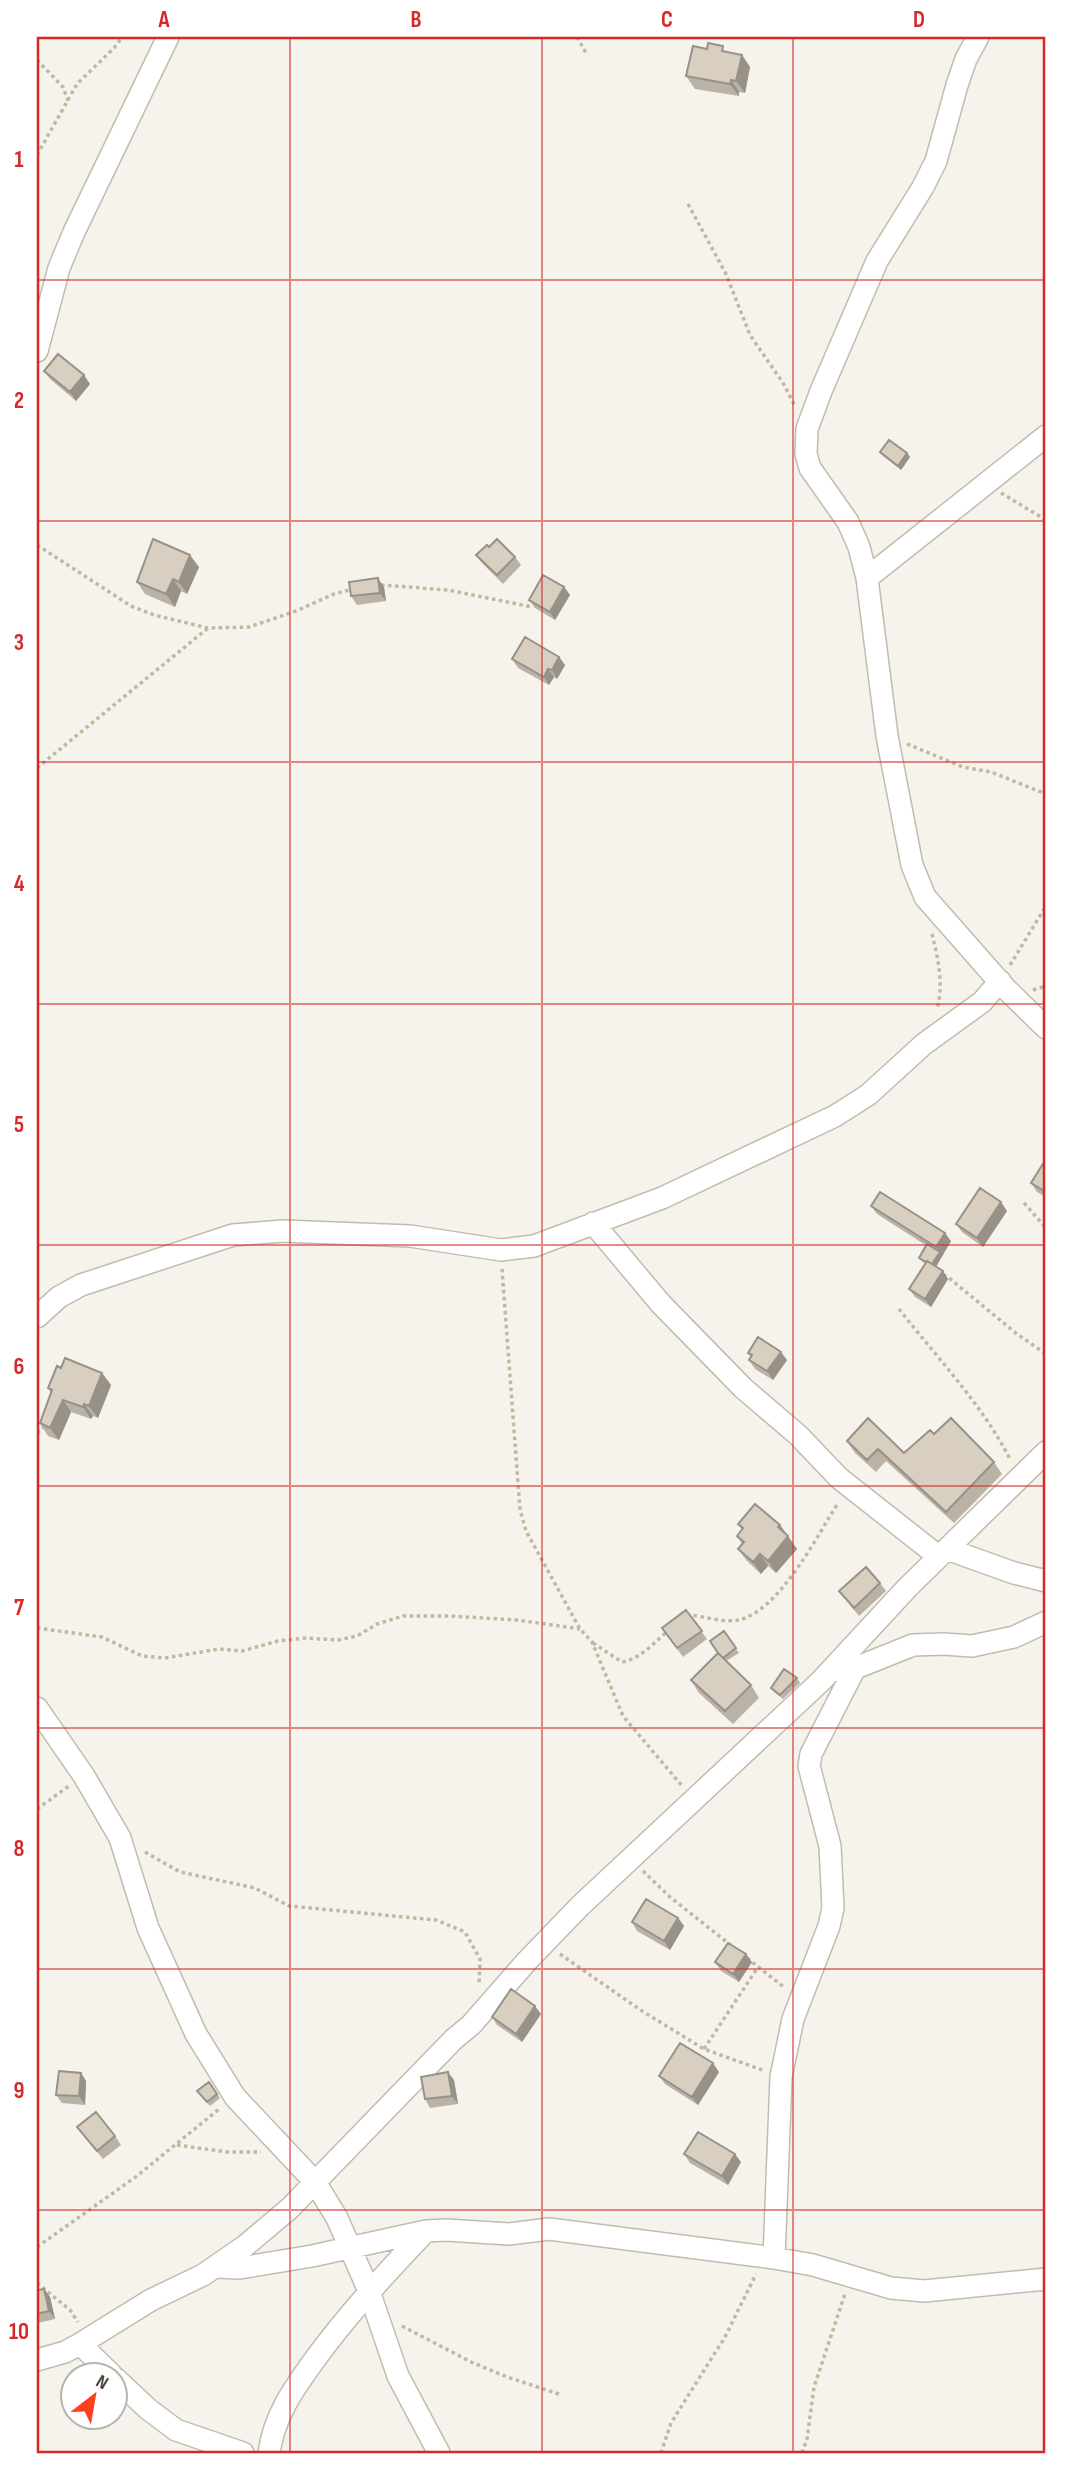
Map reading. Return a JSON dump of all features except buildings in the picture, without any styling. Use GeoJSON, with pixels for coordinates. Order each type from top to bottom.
{"type":"FeatureCollection","features":[{"type":"Feature","properties":{"kind":"street"},"geometry":{"type":"LineString","coordinates":[[37,352],[43,298],[168,37]]}},
{"type":"Feature","properties":{"kind":"street"},"geometry":{"type":"LineString","coordinates":[[978,37],[966,59],[957,85],[936,161],[877,261],[826,378],[807,429],[806,454],[810,468],[848,522],[859,547],[867,578],[887,736],[912,865],[925,897],[1046,1028]]}},
{"type":"Feature","properties":{"kind":"street"},"geometry":{"type":"LineString","coordinates":[[867,578],[1046,436]]}},
{"type":"Feature","properties":{"kind":"street"},"geometry":{"type":"LineString","coordinates":[[37,1317],[59,1297],[81,1285],[233,1235],[283,1231],[410,1236],[501,1250],[534,1246],[662,1198],[835,1116],[868,1096],[924,1044],[982,1002],[1000,981]]}},
{"type":"Feature","properties":{"kind":"street"},"geometry":{"type":"LineString","coordinates":[[593,1223],[701,1347],[743,1388],[798,1435],[839,1478],[942,1552],[1046,1581]]}},
{"type":"Feature","properties":{"kind":"street"},"geometry":{"type":"LineString","coordinates":[[37,2360],[65,2352],[150,2300],[216,2267],[269,2227],[454,2039],[471,2025],[544,1943],[821,1681],[942,1552],[1046,1452]]}},
{"type":"Feature","properties":{"kind":"street"},"geometry":{"type":"LineString","coordinates":[[821,1681],[913,1646],[972,1646],[1014,1637],[1046,1622]]}},
{"type":"Feature","properties":{"kind":"street"},"geometry":{"type":"LineString","coordinates":[[770,2257],[781,2077],[793,2019],[829,1926],[833,1908],[830,1846],[809,1766],[811,1754],[854,1670]]}},
{"type":"Feature","properties":{"kind":"street"},"geometry":{"type":"LineString","coordinates":[[37,1708],[84,1776],[120,1838],[148,1928],[196,2034],[234,2096],[315,2182],[328,2202],[369,2291],[398,2376],[439,2453]]}},
{"type":"Feature","properties":{"kind":"street"},"geometry":{"type":"LineString","coordinates":[[216,2267],[255,2266],[426,2231],[509,2234],[549,2229],[770,2257],[813,2265],[891,2288],[924,2291],[1046,2279]]}},
{"type":"Feature","properties":{"kind":"street"},"geometry":{"type":"LineString","coordinates":[[269,2453],[274,2427],[286,2401],[333,2334],[426,2231]]}},
{"type":"Feature","properties":{"kind":"street"},"geometry":{"type":"LineString","coordinates":[[85,2341],[100,2360]]}},
{"type":"Feature","properties":{"kind":"street"},"geometry":{"type":"LineString","coordinates":[[130,2392],[176,2430],[243,2453]]}},
{"type":"Feature","properties":{"kind":"path"},"geometry":{"type":"LineString","coordinates":[[37,155],[77,84],[122,37]]}},
{"type":"Feature","properties":{"kind":"path"},"geometry":{"type":"LineString","coordinates":[[577,37],[586,53]]}},
{"type":"Feature","properties":{"kind":"path"},"geometry":{"type":"LineString","coordinates":[[37,60],[63,87],[68,101]]}},
{"type":"Feature","properties":{"kind":"path"},"geometry":{"type":"LineString","coordinates":[[688,204],[715,250],[750,335],[783,383],[807,429]]}},
{"type":"Feature","properties":{"kind":"path"},"geometry":{"type":"LineString","coordinates":[[985,483],[1046,520]]}},
{"type":"Feature","properties":{"kind":"path"},"geometry":{"type":"LineString","coordinates":[[37,545],[131,606],[154,615],[208,628],[249,627],[356,588]]}},
{"type":"Feature","properties":{"kind":"path"},"geometry":{"type":"LineString","coordinates":[[377,585],[448,590],[532,607]]}},
{"type":"Feature","properties":{"kind":"path"},"geometry":{"type":"LineString","coordinates":[[37,768],[208,628]]}},
{"type":"Feature","properties":{"kind":"path"},"geometry":{"type":"LineString","coordinates":[[887,736],[963,767],[991,772],[1046,794]]}},
{"type":"Feature","properties":{"kind":"path"},"geometry":{"type":"LineString","coordinates":[[1000,981],[1046,906]]}},
{"type":"Feature","properties":{"kind":"path"},"geometry":{"type":"LineString","coordinates":[[924,1044],[938,1007],[940,987],[938,960],[931,933]]}},
{"type":"Feature","properties":{"kind":"path"},"geometry":{"type":"LineString","coordinates":[[1024,1203],[1046,1228]]}},
{"type":"Feature","properties":{"kind":"path"},"geometry":{"type":"LineString","coordinates":[[501,1250],[520,1510],[526,1531],[580,1629],[592,1642],[622,1662],[651,1648],[672,1628]]}},
{"type":"Feature","properties":{"kind":"path"},"geometry":{"type":"LineString","coordinates":[[941,1274],[1046,1354]]}},
{"type":"Feature","properties":{"kind":"path"},"geometry":{"type":"LineString","coordinates":[[899,1309],[973,1398],[996,1433],[1019,1479]]}},
{"type":"Feature","properties":{"kind":"path"},"geometry":{"type":"LineString","coordinates":[[37,1433],[47,1424]]}},
{"type":"Feature","properties":{"kind":"path"},"geometry":{"type":"LineString","coordinates":[[681,1622],[691,1615],[738,1621],[757,1612],[805,1559],[840,1500],[843,1489],[839,1478]]}},
{"type":"Feature","properties":{"kind":"path"},"geometry":{"type":"LineString","coordinates":[[37,1628],[103,1637],[142,1656],[166,1657],[219,1649],[242,1651],[278,1641],[306,1638],[338,1640],[357,1636],[377,1624],[402,1616],[504,1619],[580,1629]]}},
{"type":"Feature","properties":{"kind":"path"},"geometry":{"type":"LineString","coordinates":[[592,1642],[624,1716],[694,1799]]}},
{"type":"Feature","properties":{"kind":"path"},"geometry":{"type":"LineString","coordinates":[[37,1809],[84,1776]]}},
{"type":"Feature","properties":{"kind":"path"},"geometry":{"type":"LineString","coordinates":[[120,1838],[180,1872],[255,1888],[289,1906],[436,1920],[465,1932],[480,1959],[479,1992]]}},
{"type":"Feature","properties":{"kind":"path"},"geometry":{"type":"LineString","coordinates":[[630,1859],[670,1897],[801,2000]]}},
{"type":"Feature","properties":{"kind":"path"},"geometry":{"type":"LineString","coordinates":[[544,1943],[642,2011],[704,2049],[781,2077]]}},
{"type":"Feature","properties":{"kind":"path"},"geometry":{"type":"LineString","coordinates":[[704,2049],[758,1967]]}},
{"type":"Feature","properties":{"kind":"path"},"geometry":{"type":"LineString","coordinates":[[37,2247],[137,2176],[234,2096]]}},
{"type":"Feature","properties":{"kind":"path"},"geometry":{"type":"LineString","coordinates":[[177,2145],[254,2153],[284,2149]]}},
{"type":"Feature","properties":{"kind":"path"},"geometry":{"type":"LineString","coordinates":[[661,2453],[671,2424],[770,2257]]}},
{"type":"Feature","properties":{"kind":"path"},"geometry":{"type":"LineString","coordinates":[[802,2453],[814,2387],[851,2276]]}},
{"type":"Feature","properties":{"kind":"path"},"geometry":{"type":"LineString","coordinates":[[37,2283],[70,2310],[85,2341]]}},
{"type":"Feature","properties":{"kind":"path"},"geometry":{"type":"LineString","coordinates":[[375,2312],[471,2362],[559,2394]]}}]}
